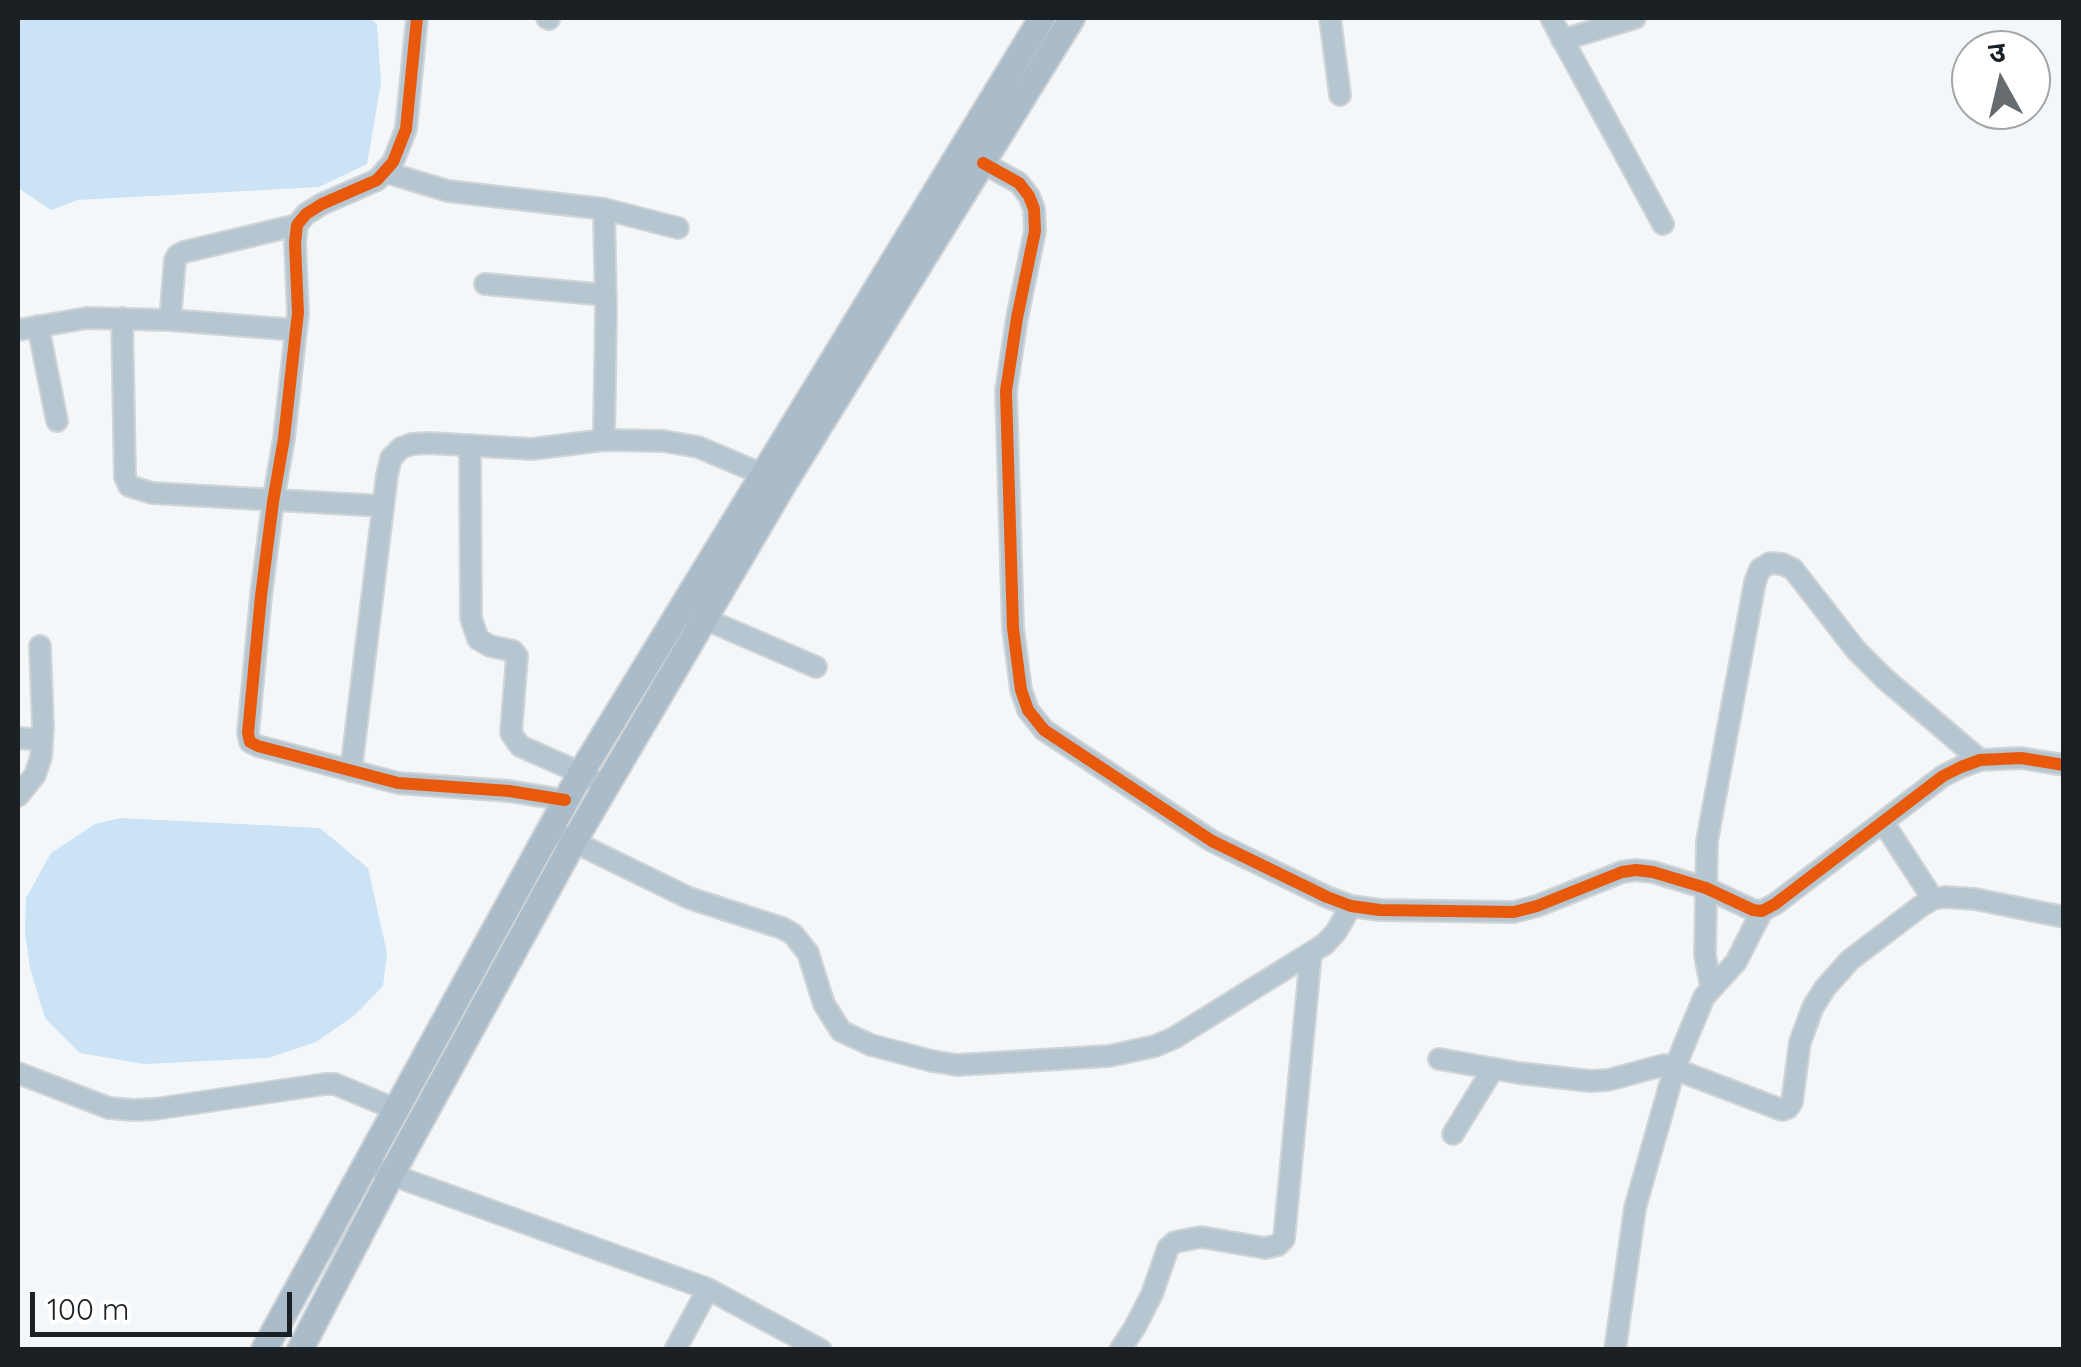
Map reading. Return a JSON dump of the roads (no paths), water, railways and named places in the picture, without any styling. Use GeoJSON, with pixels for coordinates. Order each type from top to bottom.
{"type":"FeatureCollection","features":[{"type":"Feature","properties":{"kind":"main road"},"geometry":{"type":"LineString","coordinates":[[264,1350],[580,772],[1042,18]]}},
{"type":"Feature","properties":{"kind":"main road"},"geometry":{"type":"LineString","coordinates":[[300,1350],[574,841],[786,480],[1072,18]]}},
{"type":"Feature","properties":{"kind":"street"},"geometry":{"type":"LineString","coordinates":[[417,18],[406,129],[392,162],[377,180],[322,204],[306,214],[297,226],[298,313],[261,596],[248,733],[250,742],[258,746],[398,783],[509,791],[565,800]]}},
{"type":"Feature","properties":{"kind":"street"},"geometry":{"type":"LineString","coordinates":[[1330,18],[1340,95]]}},
{"type":"Feature","properties":{"kind":"street"},"geometry":{"type":"LineString","coordinates":[[1551,18],[1663,224]]}},
{"type":"Feature","properties":{"kind":"street"},"geometry":{"type":"LineString","coordinates":[[1562,40],[1635,18]]}},
{"type":"Feature","properties":{"kind":"street"},"geometry":{"type":"LineString","coordinates":[[982,163],[1019,184],[1034,210],[1035,230],[1016,318],[1006,391],[1013,628],[1020,690],[1028,710],[1044,730],[1212,841],[1327,897],[1351,906],[1380,910],[1514,912],[1636,870],[1706,888],[1753,910],[1762,910],[1944,776],[1980,760],[2021,758],[2064,765]]}},
{"type":"Feature","properties":{"kind":"street"},"geometry":{"type":"LineString","coordinates":[[386,172],[448,192],[604,209],[678,228]]}},
{"type":"Feature","properties":{"kind":"street"},"geometry":{"type":"LineString","coordinates":[[604,209],[604,440]]}},
{"type":"Feature","properties":{"kind":"street"},"geometry":{"type":"LineString","coordinates":[[170,320],[178,255],[297,226]]}},
{"type":"Feature","properties":{"kind":"street"},"geometry":{"type":"LineString","coordinates":[[485,284],[606,295]]}},
{"type":"Feature","properties":{"kind":"street"},"geometry":{"type":"LineString","coordinates":[[57,421],[28,328],[87,318],[122,318],[296,330]]}},
{"type":"Feature","properties":{"kind":"street"},"geometry":{"type":"LineString","coordinates":[[122,318],[129,486],[152,493],[383,506]]}},
{"type":"Feature","properties":{"kind":"street"},"geometry":{"type":"LineString","coordinates":[[351,770],[389,464],[401,448],[412,444],[532,450],[604,440],[684,444],[762,474]]}},
{"type":"Feature","properties":{"kind":"street"},"geometry":{"type":"LineString","coordinates":[[470,445],[470,618],[478,639],[517,656],[511,733],[520,746],[606,787]]}},
{"type":"Feature","properties":{"kind":"street"},"geometry":{"type":"LineString","coordinates":[[1711,987],[1705,955],[1710,816],[1760,569],[1770,563],[1793,569],[1856,650],[1980,760]]}},
{"type":"Feature","properties":{"kind":"street"},"geometry":{"type":"LineString","coordinates":[[704,619],[816,667]]}},
{"type":"Feature","properties":{"kind":"street"},"geometry":{"type":"LineString","coordinates":[[18,796],[40,766],[40,646]]}},
{"type":"Feature","properties":{"kind":"street"},"geometry":{"type":"LineString","coordinates":[[18,738],[42,740]]}},
{"type":"Feature","properties":{"kind":"street"},"geometry":{"type":"LineString","coordinates":[[1883,822],[1933,899]]}},
{"type":"Feature","properties":{"kind":"street"},"geometry":{"type":"LineString","coordinates":[[549,830],[689,898],[793,934],[808,953],[824,1004],[841,1031],[871,1046],[932,1062],[978,1065],[1108,1056],[1138,1051],[1174,1038],[1325,944],[1351,906]]}},
{"type":"Feature","properties":{"kind":"street"},"geometry":{"type":"LineString","coordinates":[[1439,1059],[1590,1081],[1608,1080],[1657,1065],[1675,1067],[1776,1109],[1788,1108],[1800,1042],[1824,988],[1850,960],[1933,899],[1975,898],[2064,917]]}},
{"type":"Feature","properties":{"kind":"street"},"geometry":{"type":"LineString","coordinates":[[1614,1350],[1635,1208],[1675,1067],[1704,997],[1736,962],[1762,910]]}},
{"type":"Feature","properties":{"kind":"street"},"geometry":{"type":"LineString","coordinates":[[1120,1350],[1136,1327],[1168,1248],[1175,1242],[1200,1237],[1265,1248],[1284,1239],[1311,953]]}},
{"type":"Feature","properties":{"kind":"street"},"geometry":{"type":"LineString","coordinates":[[1452,1134],[1493,1068]]}},
{"type":"Feature","properties":{"kind":"street"},"geometry":{"type":"LineString","coordinates":[[18,1073],[108,1108],[155,1109],[336,1084],[395,1109]]}},
{"type":"Feature","properties":{"kind":"street"},"geometry":{"type":"LineString","coordinates":[[366,1165],[708,1289],[821,1350]]}},
{"type":"Feature","properties":{"kind":"street"},"geometry":{"type":"LineString","coordinates":[[674,1350],[708,1289]]}},
{"type":"Feature","properties":{"kind":"water"},"geometry":{"type":"Polygon","coordinates":[[[18,18],[370,18],[377,24],[381,83],[367,164],[319,187],[78,200],[51,210],[18,188],[18,18]]]}},
{"type":"Feature","properties":{"kind":"water"},"geometry":{"type":"Polygon","coordinates":[[[121,818],[320,828],[368,868],[387,953],[383,986],[355,1015],[316,1042],[268,1058],[144,1064],[80,1053],[45,1018],[30,968],[26,898],[51,853],[95,824],[121,818]]]}}]}
